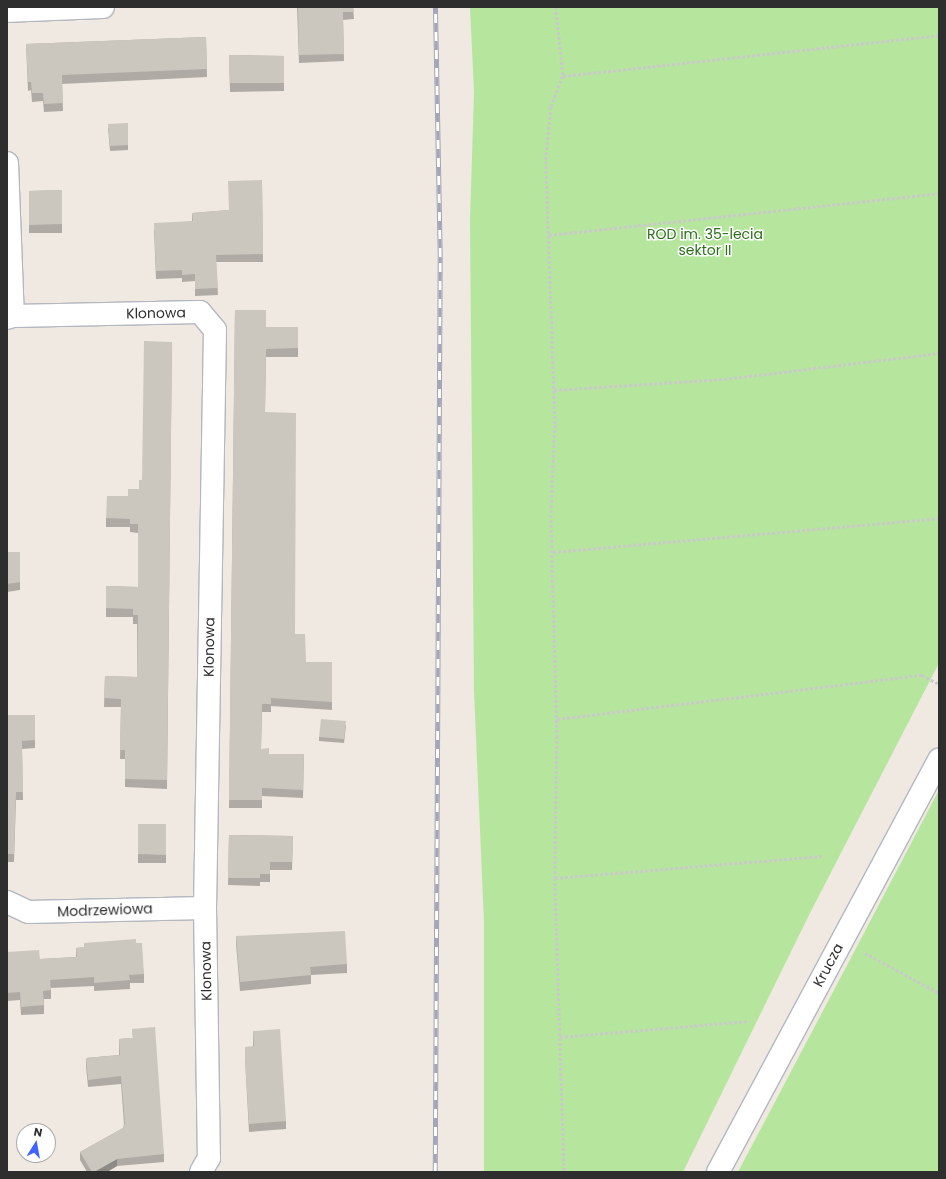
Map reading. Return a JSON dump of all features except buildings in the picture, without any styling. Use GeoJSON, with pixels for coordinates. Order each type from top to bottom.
{"type":"FeatureCollection","features":[{"type":"Feature","properties":{"kind":"street"},"geometry":{"type":"LineString","coordinates":[[7,11],[104,7]]}},
{"type":"Feature","properties":{"kind":"street"},"geometry":{"type":"LineString","coordinates":[[7,163],[10,317]]}},
{"type":"Feature","properties":{"kind":"street","name":"Klonowa"},"geometry":{"type":"LineString","coordinates":[[10,317],[200,312],[215,330],[205,908],[209,1158],[201,1172]]}},
{"type":"Feature","properties":{"kind":"street","name":"Krucza"},"geometry":{"type":"LineString","coordinates":[[718,1172],[939,758]]}},
{"type":"Feature","properties":{"kind":"street","name":"Modrzewiowa"},"geometry":{"type":"LineString","coordinates":[[7,902],[28,912],[205,908]]}},
{"type":"Feature","properties":{"kind":"path"},"geometry":{"type":"LineString","coordinates":[[556,7],[564,76],[551,107],[546,161],[554,390],[553,552],[557,719],[555,878],[564,1172]]}},
{"type":"Feature","properties":{"kind":"path"},"geometry":{"type":"LineString","coordinates":[[564,76],[939,35]]}},
{"type":"Feature","properties":{"kind":"path"},"geometry":{"type":"LineString","coordinates":[[549,235],[939,194]]}},
{"type":"Feature","properties":{"kind":"path"},"geometry":{"type":"LineString","coordinates":[[554,390],[724,379],[939,353]]}},
{"type":"Feature","properties":{"kind":"path"},"geometry":{"type":"LineString","coordinates":[[553,552],[939,518]]}},
{"type":"Feature","properties":{"kind":"path"},"geometry":{"type":"LineString","coordinates":[[557,719],[922,675],[939,684]]}},
{"type":"Feature","properties":{"kind":"path"},"geometry":{"type":"LineString","coordinates":[[555,878],[822,856]]}},
{"type":"Feature","properties":{"kind":"path"},"geometry":{"type":"LineString","coordinates":[[865,953],[939,993]]}},
{"type":"Feature","properties":{"kind":"path"},"geometry":{"type":"LineString","coordinates":[[560,1037],[749,1021]]}},
{"type":"Feature","properties":{"kind":"green space","name":"ROD im. 35-lecia sektor II"},"geometry":{"type":"Polygon","coordinates":[[[470,7],[939,7],[939,663],[809,915],[683,1172],[484,1172],[484,922],[474,691],[470,221],[474,92],[470,7]]]}},
{"type":"Feature","properties":{"kind":"green space"},"geometry":{"type":"Polygon","coordinates":[[[939,790],[939,1172],[738,1172],[853,954],[939,790]]]}},
{"type":"Feature","properties":{"kind":"railway"},"geometry":{"type":"LineString","coordinates":[[435,7],[440,257],[435,1172]]}}]}
